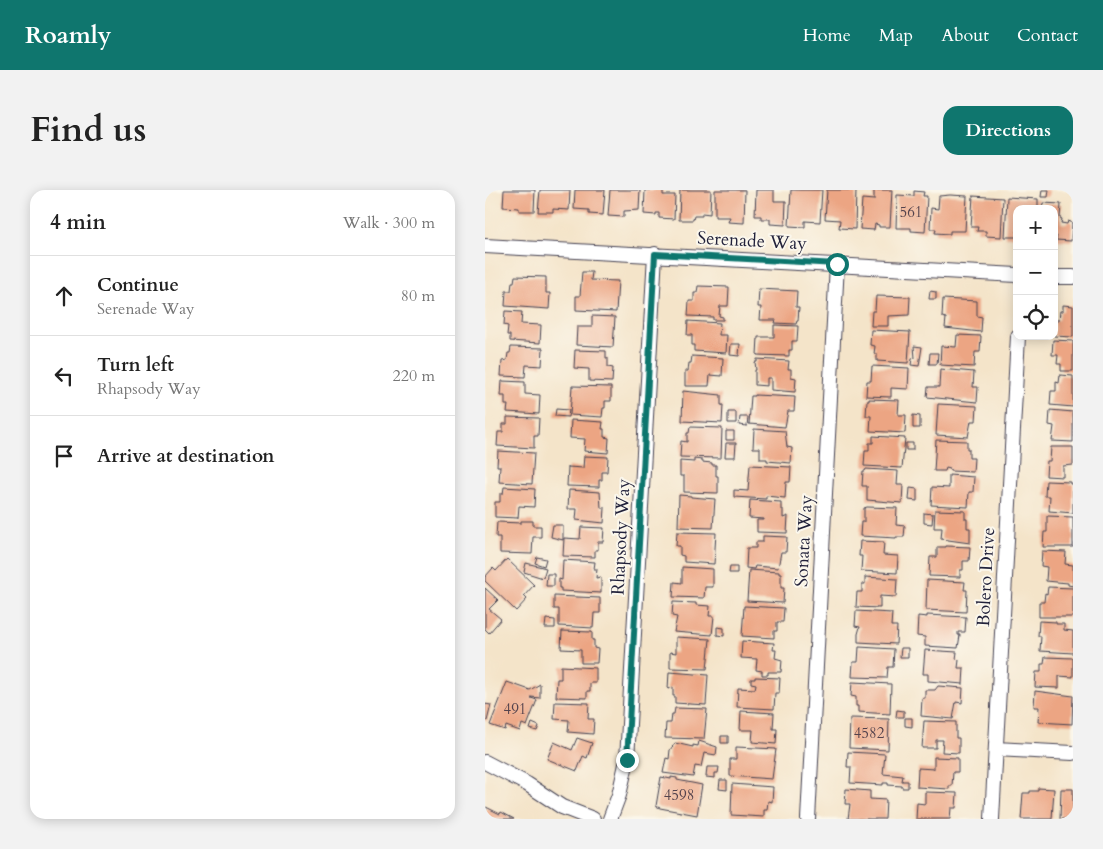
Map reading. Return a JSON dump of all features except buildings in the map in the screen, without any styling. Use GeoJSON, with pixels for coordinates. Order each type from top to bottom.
{"type":"FeatureCollection","features":[{"type":"Feature","properties":{"kind":"street","name":"Serenade Way"},"geometry":{"type":"LineString","coordinates":[[485,246],[1013,275]]}},
{"type":"Feature","properties":{"kind":"street","name":"Rhapsody Way"},"geometry":{"type":"LineString","coordinates":[[611,819],[627,760],[655,254]]}},
{"type":"Feature","properties":{"kind":"street","name":"Sonata Way"},"geometry":{"type":"LineString","coordinates":[[808,819],[837,264]]}},
{"type":"Feature","properties":{"kind":"street"},"geometry":{"type":"LineString","coordinates":[[1058,276],[1073,277]]}},
{"type":"Feature","properties":{"kind":"street","name":"Bolero Drive"},"geometry":{"type":"LineString","coordinates":[[992,819],[1019,340]]}},
{"type":"Feature","properties":{"kind":"street"},"geometry":{"type":"LineString","coordinates":[[995,749],[1073,753]]}},
{"type":"Feature","properties":{"kind":"street"},"geometry":{"type":"LineString","coordinates":[[485,762],[527,784],[562,806],[593,819]]}},
{"type":"Feature","properties":{"kind":"route"},"geometry":{"type":"LineString","coordinates":[[627,760],[655,254],[837,264]]}}]}
